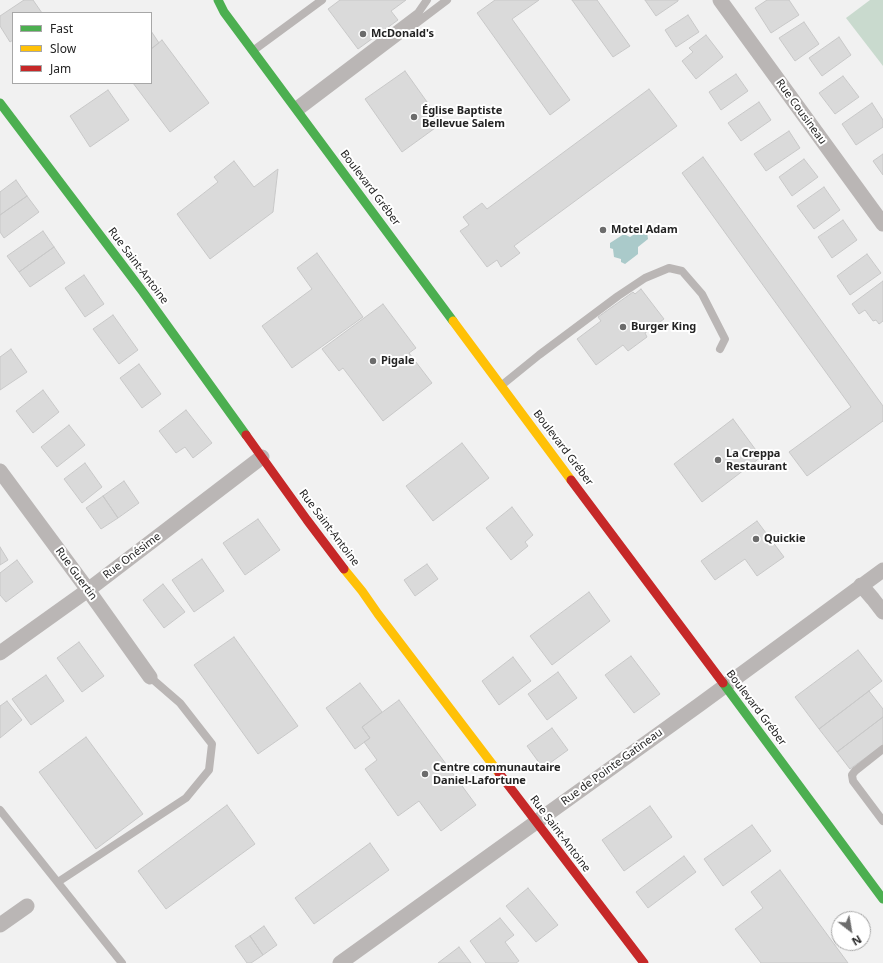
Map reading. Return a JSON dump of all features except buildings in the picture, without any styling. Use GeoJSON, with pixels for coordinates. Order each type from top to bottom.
{"type":"FeatureCollection","features":[{"type":"Feature","properties":{"kind":"main road","name":"Boulevard Gréber"},"geometry":{"type":"LineString","coordinates":[[211,0],[224,12],[253,50],[883,899]]}},
{"type":"Feature","properties":{"kind":"main road","name":"Boulevard Gréber"},"geometry":{"type":"LineString","coordinates":[[218,0],[224,12]]}},
{"type":"Feature","properties":{"kind":"main road","name":"Rue Saint-Antoine"},"geometry":{"type":"LineString","coordinates":[[0,103],[143,292],[335,557],[644,963]]}},
{"type":"Feature","properties":{"kind":"street","name":"Rue Cousineau"},"geometry":{"type":"LineString","coordinates":[[720,0],[883,224]]}},
{"type":"Feature","properties":{"kind":"street","name":"Rue Onésime"},"geometry":{"type":"LineString","coordinates":[[0,653],[88,590],[262,457]]}},
{"type":"Feature","properties":{"kind":"street","name":"Rue Guertin"},"geometry":{"type":"LineString","coordinates":[[0,472],[88,590],[150,677]]}},
{"type":"Feature","properties":{"kind":"street","name":"Rue de Pointe-Gatineau"},"geometry":{"type":"LineString","coordinates":[[340,963],[725,686],[883,570]]}},
{"type":"Feature","properties":{"kind":"street"},"geometry":{"type":"LineString","coordinates":[[861,585],[883,612]]}},
{"type":"Feature","properties":{"kind":"street"},"geometry":{"type":"LineString","coordinates":[[0,926],[27,906]]}},
{"type":"Feature","properties":{"kind":"lane"},"geometry":{"type":"LineString","coordinates":[[253,50],[322,0]]}},
{"type":"Feature","properties":{"kind":"lane"},"geometry":{"type":"LineString","coordinates":[[297,109],[418,13],[427,0]]}},
{"type":"Feature","properties":{"kind":"lane"},"geometry":{"type":"LineString","coordinates":[[297,109],[447,0]]}},
{"type":"Feature","properties":{"kind":"lane"},"geometry":{"type":"LineString","coordinates":[[502,385],[539,355],[618,296],[645,278],[669,268],[682,271],[702,294],[726,339],[720,349]]}},
{"type":"Feature","properties":{"kind":"lane"},"geometry":{"type":"LineString","coordinates":[[58,882],[186,798],[209,770],[212,744],[180,703],[150,677]]}},
{"type":"Feature","properties":{"kind":"lane"},"geometry":{"type":"LineString","coordinates":[[883,749],[852,775],[853,781],[883,821]]}},
{"type":"Feature","properties":{"kind":"lane"},"geometry":{"type":"LineString","coordinates":[[0,810],[122,963]]}},
{"type":"Feature","properties":{"kind":"green space"},"geometry":{"type":"Polygon","coordinates":[[[870,0],[883,0],[883,66],[846,18],[870,0]]]}},
{"type":"Feature","properties":{"kind":"water"},"geometry":{"type":"Polygon","coordinates":[[[641,230],[647,232],[648,239],[638,247],[638,254],[625,264],[621,262],[621,259],[614,257],[613,249],[610,248],[610,243],[624,234],[630,237],[641,230]]]}},
{"type":"Feature","properties":{"kind":"traffic: fast"},"geometry":{"type":"LineString","coordinates":[[218,0],[224,12],[453,321]]}},
{"type":"Feature","properties":{"kind":"traffic: fast"},"geometry":{"type":"LineString","coordinates":[[0,103],[143,292],[246,435]]}},
{"type":"Feature","properties":{"kind":"traffic: fast"},"geometry":{"type":"LineString","coordinates":[[723,683],[883,899]]}},
{"type":"Feature","properties":{"kind":"traffic: slow"},"geometry":{"type":"LineString","coordinates":[[453,321],[571,480]]}},
{"type":"Feature","properties":{"kind":"traffic: slow"},"geometry":{"type":"LineString","coordinates":[[344,569],[499,773]]}},
{"type":"Feature","properties":{"kind":"traffic: jam"},"geometry":{"type":"LineString","coordinates":[[246,435],[344,569]]}},
{"type":"Feature","properties":{"kind":"traffic: jam"},"geometry":{"type":"LineString","coordinates":[[571,480],[723,683]]}},
{"type":"Feature","properties":{"kind":"traffic: jam"},"geometry":{"type":"LineString","coordinates":[[499,773],[644,963]]}},
{"type":"Feature","properties":{"kind":"place","name":"McDonald's"},"geometry":{"type":"Point","coordinates":[363,34]}},
{"type":"Feature","properties":{"kind":"place","name":"Église Baptiste Bellevue Salem"},"geometry":{"type":"Point","coordinates":[414,117]}},
{"type":"Feature","properties":{"kind":"place","name":"Motel Adam"},"geometry":{"type":"Point","coordinates":[603,230]}},
{"type":"Feature","properties":{"kind":"place","name":"Burger King"},"geometry":{"type":"Point","coordinates":[623,327]}},
{"type":"Feature","properties":{"kind":"place","name":"Pigale"},"geometry":{"type":"Point","coordinates":[373,361]}},
{"type":"Feature","properties":{"kind":"place","name":"La Creppa Restaurant"},"geometry":{"type":"Point","coordinates":[718,460]}},
{"type":"Feature","properties":{"kind":"place","name":"Quickie"},"geometry":{"type":"Point","coordinates":[756,539]}},
{"type":"Feature","properties":{"kind":"place","name":"Centre communautaire Daniel-Lafortune"},"geometry":{"type":"Point","coordinates":[425,774]}}]}
